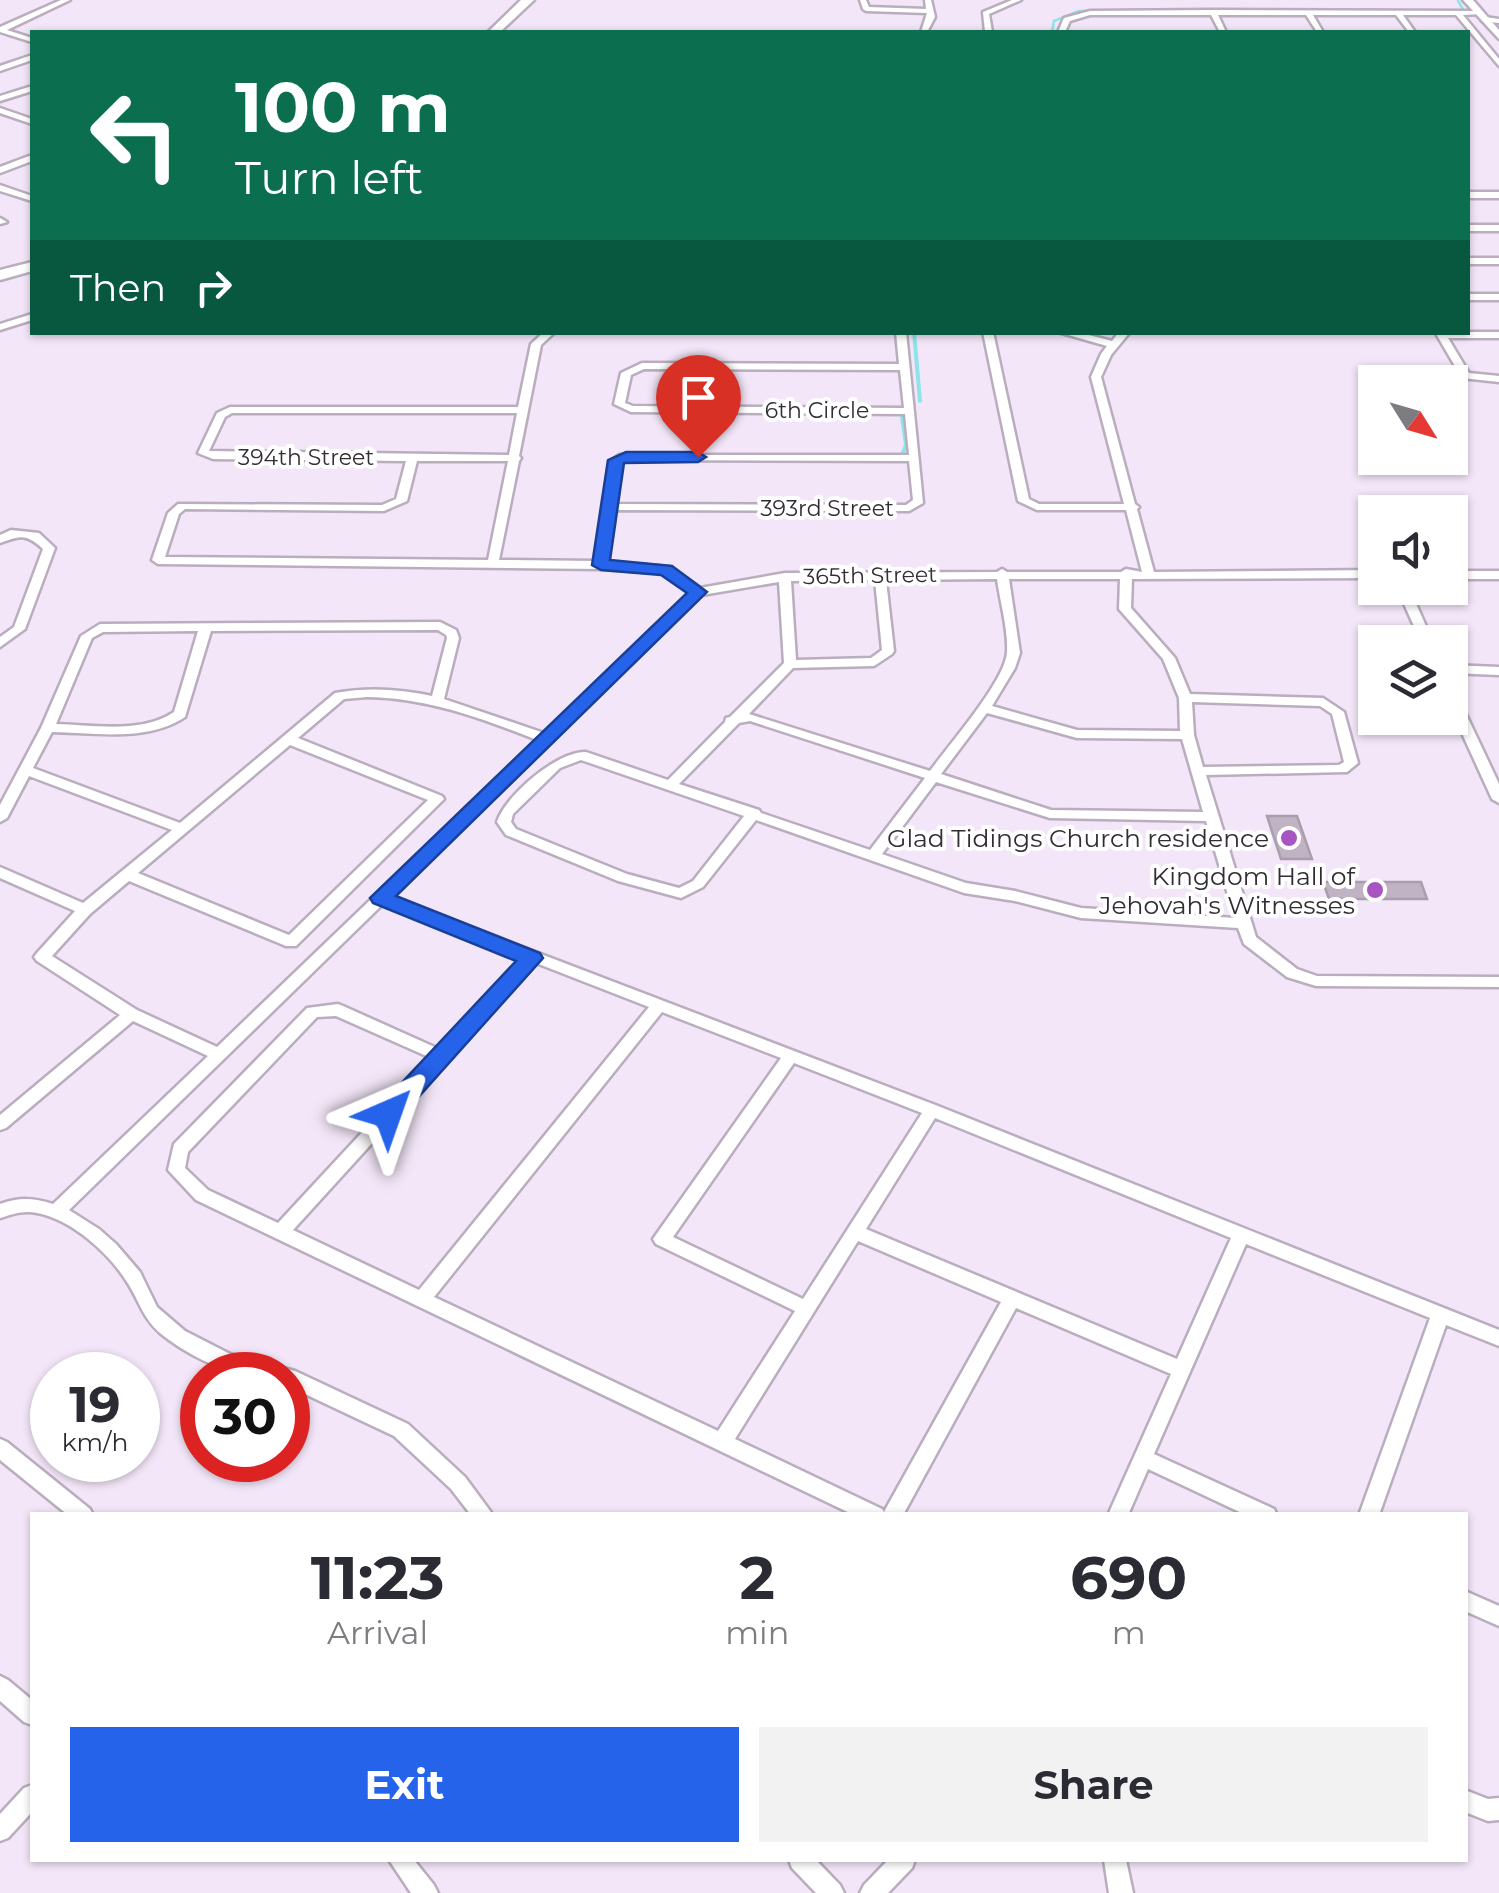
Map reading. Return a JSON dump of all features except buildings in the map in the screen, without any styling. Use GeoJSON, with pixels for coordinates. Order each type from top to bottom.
{"type":"FeatureCollection","features":[{"type":"Feature","properties":{"kind":"highway"},"geometry":{"type":"LineString","coordinates":[[496,30],[528,0]]}},
{"type":"Feature","properties":{"kind":"highway"},"geometry":{"type":"LineString","coordinates":[[514,30],[546,0]]}},
{"type":"Feature","properties":{"kind":"highway"},"geometry":{"type":"LineString","coordinates":[[0,275],[30,268]]}},
{"type":"Feature","properties":{"kind":"highway"},"geometry":{"type":"LineString","coordinates":[[0,284],[30,277]]}},
{"type":"Feature","properties":{"kind":"street"},"geometry":{"type":"LineString","coordinates":[[1,30],[66,0]]}},
{"type":"Feature","properties":{"kind":"street"},"geometry":{"type":"LineString","coordinates":[[863,0],[866,10],[930,11]]}},
{"type":"Feature","properties":{"kind":"street"},"geometry":{"type":"LineString","coordinates":[[925,30],[930,11],[928,0]]}},
{"type":"Feature","properties":{"kind":"street"},"geometry":{"type":"LineString","coordinates":[[988,30],[985,13],[1018,0]]}},
{"type":"Feature","properties":{"kind":"street"},"geometry":{"type":"LineString","coordinates":[[1197,0],[1222,30]]}},
{"type":"Feature","properties":{"kind":"street"},"geometry":{"type":"LineString","coordinates":[[1264,0],[1272,13]]}},
{"type":"Feature","properties":{"kind":"street"},"geometry":{"type":"LineString","coordinates":[[1468,0],[1499,36]]}},
{"type":"Feature","properties":{"kind":"street"},"geometry":{"type":"LineString","coordinates":[[0,4],[15,4]]}},
{"type":"Feature","properties":{"kind":"street"},"geometry":{"type":"LineString","coordinates":[[1308,13],[1319,30]]}},
{"type":"Feature","properties":{"kind":"street"},"geometry":{"type":"LineString","coordinates":[[1398,13],[1411,30]]}},
{"type":"Feature","properties":{"kind":"street"},"geometry":{"type":"LineString","coordinates":[[1062,30],[1063,24],[1083,14],[1458,13],[1499,21]]}},
{"type":"Feature","properties":{"kind":"street"},"geometry":{"type":"LineString","coordinates":[[1458,13],[1499,64]]}},
{"type":"Feature","properties":{"kind":"street"},"geometry":{"type":"LineString","coordinates":[[1,30],[30,39]]}},
{"type":"Feature","properties":{"kind":"street"},"geometry":{"type":"LineString","coordinates":[[0,39],[16,34]]}},
{"type":"Feature","properties":{"kind":"street"},"geometry":{"type":"LineString","coordinates":[[0,69],[30,59]]}},
{"type":"Feature","properties":{"kind":"street"},"geometry":{"type":"LineString","coordinates":[[0,100],[30,89]]}},
{"type":"Feature","properties":{"kind":"street"},"geometry":{"type":"LineString","coordinates":[[0,110],[30,121]]}},
{"type":"Feature","properties":{"kind":"street"},"geometry":{"type":"LineString","coordinates":[[0,170],[30,159]]}},
{"type":"Feature","properties":{"kind":"street"},"geometry":{"type":"LineString","coordinates":[[0,188],[30,198]]}},
{"type":"Feature","properties":{"kind":"street"},"geometry":{"type":"LineString","coordinates":[[1470,195],[1499,195]]}},
{"type":"Feature","properties":{"kind":"street"},"geometry":{"type":"LineString","coordinates":[[1470,228],[1499,228]]}},
{"type":"Feature","properties":{"kind":"street"},"geometry":{"type":"LineString","coordinates":[[1470,261],[1499,261]]}},
{"type":"Feature","properties":{"kind":"street"},"geometry":{"type":"LineString","coordinates":[[1470,297],[1499,297]]}},
{"type":"Feature","properties":{"kind":"street"},"geometry":{"type":"LineString","coordinates":[[0,327],[30,318]]}},
{"type":"Feature","properties":{"kind":"street"},"geometry":{"type":"LineString","coordinates":[[493,563],[536,344],[546,335]]}},
{"type":"Feature","properties":{"kind":"street","name":"393rd Street"},"geometry":{"type":"LineString","coordinates":[[608,508],[904,508],[919,501],[901,335]]}},
{"type":"Feature","properties":{"kind":"street"},"geometry":{"type":"LineString","coordinates":[[989,335],[1024,501],[1037,507],[1132,508]]}},
{"type":"Feature","properties":{"kind":"street"},"geometry":{"type":"LineString","coordinates":[[1075,335],[1114,345]]}},
{"type":"Feature","properties":{"kind":"street"},"geometry":{"type":"LineString","coordinates":[[1122,335],[1096,377],[1148,573]]}},
{"type":"Feature","properties":{"kind":"street"},"geometry":{"type":"LineString","coordinates":[[1442,335],[1463,374],[1497,382]]}},
{"type":"Feature","properties":{"kind":"street"},"geometry":{"type":"LineString","coordinates":[[1470,335],[1499,336]]}},
{"type":"Feature","properties":{"kind":"street","name":"6th Circle"},"geometry":{"type":"LineString","coordinates":[[904,367],[642,366],[626,373],[619,404],[630,409],[908,411]]}},
{"type":"Feature","properties":{"kind":"street","name":"394th Street"},"geometry":{"type":"LineString","coordinates":[[516,458],[203,453],[221,415],[230,410],[524,410]]}},
{"type":"Feature","properties":{"kind":"street"},"geometry":{"type":"LineString","coordinates":[[601,565],[614,462],[623,457],[913,458]]}},
{"type":"Feature","properties":{"kind":"street"},"geometry":{"type":"LineString","coordinates":[[58,1211],[698,592],[666,570],[601,565],[158,560],[174,513],[182,506],[384,508],[401,501],[412,458]]}},
{"type":"Feature","properties":{"kind":"street"},"geometry":{"type":"LineString","coordinates":[[0,540],[11,533],[36,535],[49,548],[19,629],[0,643]]}},
{"type":"Feature","properties":{"kind":"street"},"geometry":{"type":"LineString","coordinates":[[873,856],[984,708],[1014,654],[1002,573]]}},
{"type":"Feature","properties":{"kind":"street"},"geometry":{"type":"LineString","coordinates":[[1126,573],[1125,609],[1169,658],[1184,698],[1188,735],[1249,940],[1278,964],[1304,978],[1330,982],[1499,982]]}},
{"type":"Feature","properties":{"kind":"street","name":"365th Street"},"geometry":{"type":"LineString","coordinates":[[698,592],[784,576],[1358,574]]}},
{"type":"Feature","properties":{"kind":"street"},"geometry":{"type":"LineString","coordinates":[[1468,574],[1499,575]]}},
{"type":"Feature","properties":{"kind":"street"},"geometry":{"type":"LineString","coordinates":[[672,784],[790,664],[874,662],[884,657],[888,651],[880,575]]}},
{"type":"Feature","properties":{"kind":"street"},"geometry":{"type":"LineString","coordinates":[[784,576],[790,664]]}},
{"type":"Feature","properties":{"kind":"street"},"geometry":{"type":"LineString","coordinates":[[0,818],[48,728],[87,636],[113,626],[440,626],[454,638],[438,699]]}},
{"type":"Feature","properties":{"kind":"street"},"geometry":{"type":"LineString","coordinates":[[48,728],[154,727],[175,720],[206,626]]}},
{"type":"Feature","properties":{"kind":"street"},"geometry":{"type":"LineString","coordinates":[[1468,669],[1499,670]]}},
{"type":"Feature","properties":{"kind":"street"},"geometry":{"type":"LineString","coordinates":[[220,1055],[131,1014],[42,957],[85,910],[340,696],[375,690],[438,699],[545,738]]}},
{"type":"Feature","properties":{"kind":"street"},"geometry":{"type":"LineString","coordinates":[[1184,698],[1322,702],[1338,712],[1351,763],[1342,770],[1200,770]]}},
{"type":"Feature","properties":{"kind":"street"},"geometry":{"type":"LineString","coordinates":[[984,708],[1077,734],[1188,735]]}},
{"type":"Feature","properties":{"kind":"street"},"geometry":{"type":"LineString","coordinates":[[731,721],[750,717],[930,778],[1070,817],[1211,817]]}},
{"type":"Feature","properties":{"kind":"street"},"geometry":{"type":"LineString","coordinates":[[1468,732],[1499,799]]}},
{"type":"Feature","properties":{"kind":"street"},"geometry":{"type":"LineString","coordinates":[[128,875],[291,942],[437,799],[290,740]]}},
{"type":"Feature","properties":{"kind":"street"},"geometry":{"type":"LineString","coordinates":[[754,814],[698,884],[681,893],[623,878],[511,832],[504,822],[507,812],[556,764],[574,756],[672,784],[964,888],[1016,896],[1081,914],[1241,923]]}},
{"type":"Feature","properties":{"kind":"street"},"geometry":{"type":"LineString","coordinates":[[25,770],[180,828]]}},
{"type":"Feature","properties":{"kind":"street"},"geometry":{"type":"LineString","coordinates":[[0,872],[85,910]]}},
{"type":"Feature","properties":{"kind":"street"},"geometry":{"type":"LineString","coordinates":[[381,898],[932,1110],[1499,1338]]}},
{"type":"Feature","properties":{"kind":"street"},"geometry":{"type":"LineString","coordinates":[[281,1231],[532,958]]}},
{"type":"Feature","properties":{"kind":"street"},"geometry":{"type":"LineString","coordinates":[[422,1299],[658,1006]]}},
{"type":"Feature","properties":{"kind":"street"},"geometry":{"type":"LineString","coordinates":[[441,1056],[338,1010],[313,1012],[180,1149],[176,1170],[202,1195],[869,1512]]}},
{"type":"Feature","properties":{"kind":"street"},"geometry":{"type":"LineString","coordinates":[[0,1124],[131,1014]]}},
{"type":"Feature","properties":{"kind":"street"},"geometry":{"type":"LineString","coordinates":[[791,1056],[662,1240],[807,1309]]}},
{"type":"Feature","properties":{"kind":"street"},"geometry":{"type":"LineString","coordinates":[[722,1442],[932,1110]]}},
{"type":"Feature","properties":{"kind":"street"},"geometry":{"type":"LineString","coordinates":[[0,1211],[30,1206],[58,1211],[86,1228],[134,1276],[150,1311],[208,1352]]}},
{"type":"Feature","properties":{"kind":"street"},"geometry":{"type":"LineString","coordinates":[[857,1233],[1180,1369]]}},
{"type":"Feature","properties":{"kind":"street"},"geometry":{"type":"LineString","coordinates":[[1119,1512],[1240,1237]]}},
{"type":"Feature","properties":{"kind":"street"},"geometry":{"type":"LineString","coordinates":[[894,1512],[1013,1296]]}},
{"type":"Feature","properties":{"kind":"street"},"geometry":{"type":"LineString","coordinates":[[1369,1512],[1440,1316]]}},
{"type":"Feature","properties":{"kind":"street"},"geometry":{"type":"LineString","coordinates":[[310,1387],[400,1430],[458,1483],[480,1512]]}},
{"type":"Feature","properties":{"kind":"street"},"geometry":{"type":"LineString","coordinates":[[0,1448],[80,1512]]}},
{"type":"Feature","properties":{"kind":"street"},"geometry":{"type":"LineString","coordinates":[[1143,1458],[1260,1512]]}},
{"type":"Feature","properties":{"kind":"street"},"geometry":{"type":"LineString","coordinates":[[1468,1603],[1499,1616]]}},
{"type":"Feature","properties":{"kind":"street"},"geometry":{"type":"LineString","coordinates":[[0,1687],[30,1712]]}},
{"type":"Feature","properties":{"kind":"street"},"geometry":{"type":"LineString","coordinates":[[0,1830],[30,1798]]}},
{"type":"Feature","properties":{"kind":"street"},"geometry":{"type":"LineString","coordinates":[[1468,1802],[1499,1809]]}},
{"type":"Feature","properties":{"kind":"street"},"geometry":{"type":"LineString","coordinates":[[402,1862],[426,1893]]}},
{"type":"Feature","properties":{"kind":"street"},"geometry":{"type":"LineString","coordinates":[[802,1862],[832,1893]]}},
{"type":"Feature","properties":{"kind":"street"},"geometry":{"type":"LineString","coordinates":[[872,1893],[902,1862]]}},
{"type":"Feature","properties":{"kind":"street"},"geometry":{"type":"LineString","coordinates":[[1115,1862],[1121,1893]]}},
{"type":"Feature","properties":{"kind":"waterway"},"geometry":{"type":"LineString","coordinates":[[1421,10],[1464,11],[1458,1]]}},
{"type":"Feature","properties":{"kind":"waterway"},"geometry":{"type":"LineString","coordinates":[[1052,30],[1054,21],[1079,11],[1096,11]]}},
{"type":"Feature","properties":{"kind":"waterway"},"geometry":{"type":"LineString","coordinates":[[914,335],[920,401]]}},
{"type":"Feature","properties":{"kind":"waterway"},"geometry":{"type":"LineString","coordinates":[[902,417],[906,445],[903,453]]}},
{"type":"Feature","properties":{"kind":"place","name":"Glad Tidings Church residence"},"geometry":{"type":"Point","coordinates":[1289,838]}},
{"type":"Feature","properties":{"kind":"place","name":"Kingdom Hall of Jehovah's Witnesses"},"geometry":{"type":"Point","coordinates":[1375,890]}},
{"type":"Feature","properties":{"kind":"route"},"geometry":{"type":"LineString","coordinates":[[388,1114],[532,958],[381,898],[698,592],[666,570],[601,565],[614,462],[626,456],[698,457]]}}]}
